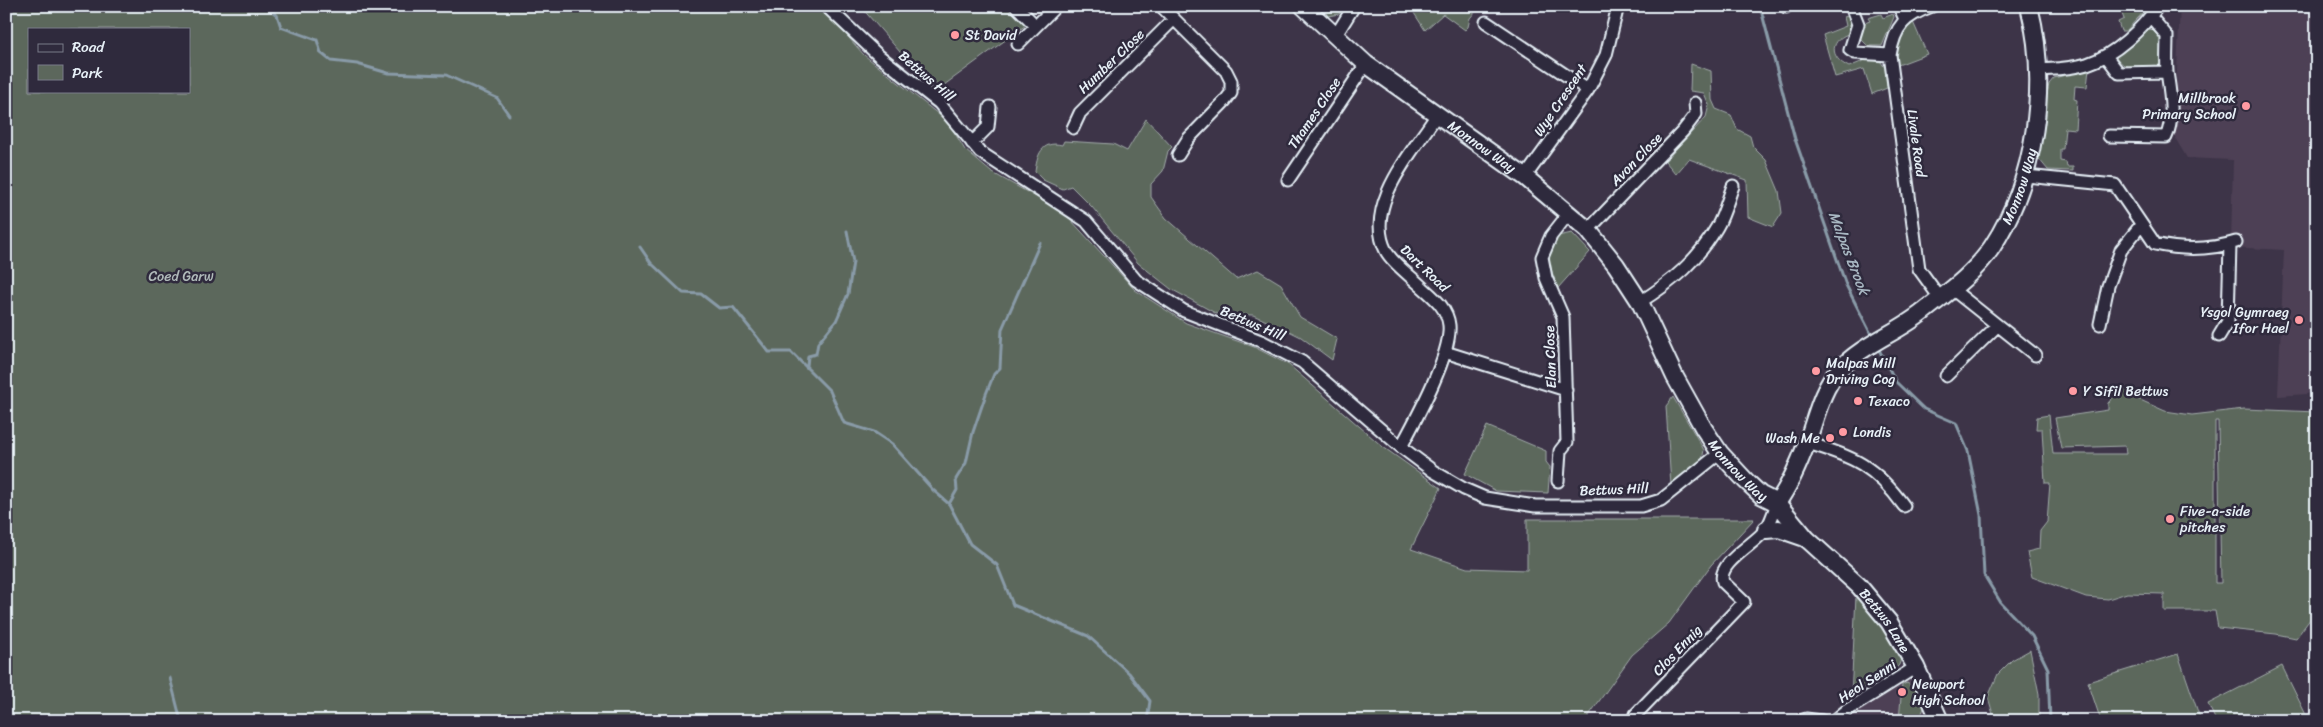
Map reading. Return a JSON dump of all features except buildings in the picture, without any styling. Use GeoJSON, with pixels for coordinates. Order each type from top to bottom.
{"type":"FeatureCollection","features":[{"type":"Feature","properties":{"kind":"street","name":"Bettws Hill"},"geometry":{"type":"LineString","coordinates":[[826,6],[878,54],[939,103],[980,152],[1014,175],[1049,195],[1086,221],[1136,280],[1184,311],[1261,341],[1302,362],[1401,447],[1433,471],[1464,489],[1485,498],[1535,506],[1652,504],[1662,500],[1720,453]]}},
{"type":"Feature","properties":{"kind":"street"},"geometry":{"type":"LineString","coordinates":[[1016,6],[1036,26]]}},
{"type":"Feature","properties":{"kind":"street"},"geometry":{"type":"LineString","coordinates":[[1018,44],[1056,6]]}},
{"type":"Feature","properties":{"kind":"street"},"geometry":{"type":"LineString","coordinates":[[1161,6],[1226,71],[1231,81],[1230,93],[1226,101],[1188,139],[1178,155]]}},
{"type":"Feature","properties":{"kind":"street","name":"Monnow Way"},"geometry":{"type":"LineString","coordinates":[[1303,6],[1366,64],[1436,116],[1525,177],[1588,230],[1616,265],[1640,302],[1675,377],[1704,429],[1720,453],[1761,495],[1777,503],[1788,487],[1807,443],[1820,403],[1832,379],[1860,353],[1886,337],[1946,293],[1991,248],[2010,213],[2026,176],[2035,126],[2038,70],[2030,6]]}},
{"type":"Feature","properties":{"kind":"street"},"geometry":{"type":"LineString","coordinates":[[1336,35],[1354,6]]}},
{"type":"Feature","properties":{"kind":"street","name":"Wye Crescent"},"geometry":{"type":"LineString","coordinates":[[1525,177],[1588,90],[1606,55],[1618,6]]}},
{"type":"Feature","properties":{"kind":"street"},"geometry":{"type":"LineString","coordinates":[[1851,6],[1858,24],[1850,50],[1855,53],[1890,55]]}},
{"type":"Feature","properties":{"kind":"street"},"geometry":{"type":"LineString","coordinates":[[1899,6],[1905,19],[1932,6]]}},
{"type":"Feature","properties":{"kind":"street"},"geometry":{"type":"LineString","coordinates":[[2038,70],[2070,68],[2089,64],[2106,56],[2151,17],[2158,6]]}},
{"type":"Feature","properties":{"kind":"street"},"geometry":{"type":"LineString","coordinates":[[2109,136],[2166,138],[2170,129],[2167,36],[2151,17]]}},
{"type":"Feature","properties":{"kind":"street","name":"Humber Close"},"geometry":{"type":"LineString","coordinates":[[1073,128],[1080,113],[1174,19]]}},
{"type":"Feature","properties":{"kind":"street","name":"Livale Road"},"geometry":{"type":"LineString","coordinates":[[1905,19],[1894,37],[1890,55],[1920,269],[1946,293],[1997,326],[2035,355]]}},
{"type":"Feature","properties":{"kind":"street"},"geometry":{"type":"LineString","coordinates":[[1486,22],[1588,90]]}},
{"type":"Feature","properties":{"kind":"street"},"geometry":{"type":"LineString","coordinates":[[2106,56],[2120,73],[2167,72]]}},
{"type":"Feature","properties":{"kind":"street","name":"Thames Close"},"geometry":{"type":"LineString","coordinates":[[1288,180],[1366,64]]}},
{"type":"Feature","properties":{"kind":"street","name":"Avon Close"},"geometry":{"type":"LineString","coordinates":[[1588,230],[1683,131],[1696,114],[1695,103]]}},
{"type":"Feature","properties":{"kind":"street"},"geometry":{"type":"LineString","coordinates":[[972,143],[988,127],[990,107]]}},
{"type":"Feature","properties":{"kind":"street","name":"Dart Road"},"geometry":{"type":"LineString","coordinates":[[1401,447],[1416,419],[1445,352],[1449,325],[1446,314],[1440,304],[1387,253],[1381,238],[1379,219],[1386,193],[1436,116]]}},
{"type":"Feature","properties":{"kind":"street"},"geometry":{"type":"LineString","coordinates":[[2026,176],[2115,185],[2127,200],[2141,225],[2155,244],[2171,248],[2216,248],[2233,243],[2228,321],[2219,336]]}},
{"type":"Feature","properties":{"kind":"street"},"geometry":{"type":"LineString","coordinates":[[1640,302],[1669,284],[1697,257],[1718,225],[1732,186]]}},
{"type":"Feature","properties":{"kind":"street","name":"Elan Close"},"geometry":{"type":"LineString","coordinates":[[1558,481],[1560,451],[1567,442],[1563,317],[1546,278],[1542,257],[1551,236],[1569,213]]}},
{"type":"Feature","properties":{"kind":"street"},"geometry":{"type":"LineString","coordinates":[[2100,324],[2108,286],[2121,250],[2141,225]]}},
{"type":"Feature","properties":{"kind":"street"},"geometry":{"type":"LineString","coordinates":[[1946,376],[1997,326]]}},
{"type":"Feature","properties":{"kind":"street"},"geometry":{"type":"LineString","coordinates":[[1445,352],[1566,390]]}},
{"type":"Feature","properties":{"kind":"street"},"geometry":{"type":"LineString","coordinates":[[1807,443],[1841,453],[1867,466],[1892,489],[1904,506]]}},
{"type":"Feature","properties":{"kind":"street"},"geometry":{"type":"LineString","coordinates":[[1766,530],[1777,503]]}},
{"type":"Feature","properties":{"kind":"street","name":"Bettws Lane"},"geometry":{"type":"LineString","coordinates":[[1777,503],[1807,539],[1865,593],[1889,622],[1916,667],[1940,721]]}},
{"type":"Feature","properties":{"kind":"street","name":"Bettws Lane"},"geometry":{"type":"LineString","coordinates":[[1766,530],[1779,529],[1807,539]]}},
{"type":"Feature","properties":{"kind":"street","name":"Clos Ennig"},"geometry":{"type":"LineString","coordinates":[[1634,721],[1636,714],[1744,602],[1723,582],[1721,577],[1724,568],[1732,559],[1766,530]]}},
{"type":"Feature","properties":{"kind":"street","name":"Heol Senni"},"geometry":{"type":"LineString","coordinates":[[1834,721],[1846,711],[1916,667]]}},
{"type":"Feature","properties":{"kind":"street"},"geometry":{"type":"LineString","coordinates":[[1800,721],[1806,719],[1822,721]]}},
{"type":"Feature","properties":{"kind":"shaded area","name":"Millbrook Primary School"},"geometry":{"type":"Polygon","coordinates":[[[2180,6],[2317,6],[2317,389],[2307,394],[2278,396],[2284,250],[2231,247],[2233,160],[2187,158],[2174,136],[2180,6]]]}},
{"type":"Feature","properties":{"kind":"shaded area","name":"Newport High School"},"geometry":{"type":"Polygon","coordinates":[[[1916,667],[1940,721],[1834,721],[1916,667]]]}},
{"type":"Feature","properties":{"kind":"green space","name":"Coed Garw"},"geometry":{"type":"Polygon","coordinates":[[[6,6],[814,6],[835,22],[864,55],[948,122],[965,150],[991,172],[1056,208],[1070,219],[1135,290],[1186,323],[1254,347],[1289,365],[1383,447],[1441,488],[1411,549],[1467,568],[1527,570],[1527,519],[1754,519],[1711,565],[1669,623],[1632,655],[1585,721],[6,721],[6,6]]]}},
{"type":"Feature","properties":{"kind":"green space"},"geometry":{"type":"Polygon","coordinates":[[[931,6],[1008,6],[1026,25],[940,88],[907,60],[861,7],[930,9],[931,6]]]}},
{"type":"Feature","properties":{"kind":"green space"},"geometry":{"type":"Polygon","coordinates":[[[1322,6],[1346,6],[1339,14],[1328,16],[1322,6]]]}},
{"type":"Feature","properties":{"kind":"green space"},"geometry":{"type":"Polygon","coordinates":[[[1418,6],[1492,6],[1490,9],[1476,11],[1470,18],[1468,27],[1465,30],[1443,14],[1425,30],[1414,13],[1418,6]]]}},
{"type":"Feature","properties":{"kind":"green space"},"geometry":{"type":"Polygon","coordinates":[[[2119,6],[2149,6],[2126,31],[2121,31],[2118,22],[2124,19],[2119,6]]]}},
{"type":"Feature","properties":{"kind":"green space"},"geometry":{"type":"Polygon","coordinates":[[[1881,14],[1883,18],[1893,14],[1894,17],[1882,46],[1868,46],[1859,37],[1862,24],[1870,21],[1868,18],[1881,14]]]}},
{"type":"Feature","properties":{"kind":"green space"},"geometry":{"type":"Polygon","coordinates":[[[1848,16],[1852,28],[1851,33],[1839,39],[1834,49],[1835,53],[1842,63],[1849,67],[1868,59],[1881,62],[1885,68],[1887,88],[1872,94],[1864,69],[1835,77],[1823,35],[1846,26],[1844,17],[1848,16]]]}},
{"type":"Feature","properties":{"kind":"green space"},"geometry":{"type":"Polygon","coordinates":[[[1913,22],[1927,54],[1898,65],[1900,42],[1913,22]]]}},
{"type":"Feature","properties":{"kind":"green space"},"geometry":{"type":"Polygon","coordinates":[[[2151,29],[2163,41],[2162,63],[2159,66],[2135,68],[2120,62],[2116,57],[2123,49],[2136,37],[2151,29]]]}},
{"type":"Feature","properties":{"kind":"green space"},"geometry":{"type":"Polygon","coordinates":[[[1691,64],[1711,71],[1712,100],[1716,109],[1731,115],[1737,129],[1750,136],[1753,147],[1766,160],[1779,191],[1782,213],[1773,227],[1748,217],[1747,180],[1689,159],[1676,174],[1665,161],[1706,117],[1709,105],[1704,93],[1690,91],[1691,64]]]}},
{"type":"Feature","properties":{"kind":"green space"},"geometry":{"type":"Polygon","coordinates":[[[2089,69],[2087,87],[2075,86],[2074,99],[2077,100],[2075,129],[2065,128],[2063,149],[2060,149],[2060,161],[2066,162],[2067,167],[2073,167],[2073,171],[2048,170],[2039,159],[2039,135],[2049,84],[2054,78],[2089,69]]]}},
{"type":"Feature","properties":{"kind":"green space"},"geometry":{"type":"Polygon","coordinates":[[[1146,119],[1172,147],[1168,151],[1163,171],[1151,184],[1151,197],[1166,218],[1236,279],[1258,270],[1281,284],[1300,317],[1337,339],[1332,360],[1301,337],[1253,315],[1217,314],[1171,289],[1138,263],[1092,207],[1071,186],[1063,189],[1043,180],[1035,172],[1041,151],[1049,145],[1062,145],[1064,141],[1113,144],[1127,151],[1146,119]]]}},
{"type":"Feature","properties":{"kind":"green space"},"geometry":{"type":"Polygon","coordinates":[[[1572,233],[1590,252],[1558,288],[1551,268],[1551,250],[1558,236],[1572,233]]]}},
{"type":"Feature","properties":{"kind":"green space"},"geometry":{"type":"Polygon","coordinates":[[[2112,386],[2127,390],[2138,399],[2165,411],[2192,415],[2244,409],[2317,412],[2317,610],[2296,638],[2218,628],[2215,611],[2164,611],[2164,594],[2127,593],[2108,599],[2086,597],[2032,577],[2027,552],[2039,549],[2040,531],[2047,522],[2050,483],[2045,483],[2042,429],[2036,429],[2037,417],[2049,415],[2053,454],[2126,454],[2125,446],[2061,448],[2055,418],[2108,410],[2108,403],[2116,394],[2112,386]],[[2215,421],[2215,583],[2221,583],[2218,421],[2215,421]]]}},
{"type":"Feature","properties":{"kind":"green space"},"geometry":{"type":"Polygon","coordinates":[[[1673,397],[1704,450],[1702,460],[1671,486],[1666,406],[1673,397]]]}},
{"type":"Feature","properties":{"kind":"green space"},"geometry":{"type":"Polygon","coordinates":[[[1487,426],[1546,451],[1546,462],[1550,467],[1548,493],[1496,491],[1465,474],[1487,426]]]}},
{"type":"Feature","properties":{"kind":"green space"},"geometry":{"type":"Polygon","coordinates":[[[1856,596],[1883,627],[1902,656],[1899,665],[1895,669],[1851,696],[1856,596]]]}},
{"type":"Feature","properties":{"kind":"green space"},"geometry":{"type":"Polygon","coordinates":[[[2030,650],[2039,694],[2039,721],[1995,721],[1988,697],[1998,674],[2012,660],[2030,650]]]}},
{"type":"Feature","properties":{"kind":"green space"},"geometry":{"type":"Polygon","coordinates":[[[2178,654],[2201,721],[2101,721],[2088,682],[2178,654]]]}},
{"type":"Feature","properties":{"kind":"green space"},"geometry":{"type":"Polygon","coordinates":[[[2282,666],[2309,721],[2216,721],[2208,704],[2282,666]]]}},
{"type":"Feature","properties":{"kind":"green space"},"geometry":{"type":"Polygon","coordinates":[[[1907,683],[1921,692],[1927,700],[1919,721],[1899,721],[1902,685],[1907,683]]]}},
{"type":"Feature","properties":{"kind":"waterway"},"geometry":{"type":"LineString","coordinates":[[265,6],[277,15],[281,27],[317,40],[321,53],[331,61],[357,64],[388,73],[446,75],[497,98],[509,115]]}},
{"type":"Feature","properties":{"kind":"waterway","name":"Malpas Brook"},"geometry":{"type":"LineString","coordinates":[[1760,6],[1795,139],[1846,285],[1873,338]]}},
{"type":"Feature","properties":{"kind":"waterway"},"geometry":{"type":"LineString","coordinates":[[807,366],[808,356],[816,354],[818,343],[836,321],[848,294],[853,262],[847,231]]}},
{"type":"Feature","properties":{"kind":"waterway"},"geometry":{"type":"LineString","coordinates":[[949,504],[957,490],[956,479],[966,463],[973,432],[986,394],[994,374],[1000,368],[1002,329],[1040,243]]}},
{"type":"Feature","properties":{"kind":"waterway"},"geometry":{"type":"LineString","coordinates":[[640,247],[651,263],[683,293],[701,294],[719,308],[733,307],[769,352],[791,352],[830,391],[844,423],[874,432],[892,444],[933,490],[949,504],[970,544],[997,565],[1013,605],[1088,636],[1129,673],[1150,701],[1147,721]]}},
{"type":"Feature","properties":{"kind":"waterway","name":"Malpas Brook"},"geometry":{"type":"LineString","coordinates":[[1877,346],[1896,382],[1924,409],[1956,423],[1968,451],[1981,515],[1984,575],[2001,603],[2032,636],[2048,669],[2050,721]]}},
{"type":"Feature","properties":{"kind":"waterway"},"geometry":{"type":"LineString","coordinates":[[2317,642],[2312,650],[2317,663]]}},
{"type":"Feature","properties":{"kind":"waterway"},"geometry":{"type":"LineString","coordinates":[[170,678],[181,721]]}},
{"type":"Feature","properties":{"kind":"place","name":"St David"},"geometry":{"type":"Point","coordinates":[955,35]}},
{"type":"Feature","properties":{"kind":"place","name":"Millbrook Primary School"},"geometry":{"type":"Point","coordinates":[2246,106]}},
{"type":"Feature","properties":{"kind":"place","name":"Ysgol Gymraeg Ifor Hael"},"geometry":{"type":"Point","coordinates":[2299,320]}},
{"type":"Feature","properties":{"kind":"place","name":"Malpas Mill Driving Cog"},"geometry":{"type":"Point","coordinates":[1816,371]}},
{"type":"Feature","properties":{"kind":"place","name":"Y Sifil Bettws"},"geometry":{"type":"Point","coordinates":[2073,391]}},
{"type":"Feature","properties":{"kind":"place","name":"Texaco"},"geometry":{"type":"Point","coordinates":[1858,401]}},
{"type":"Feature","properties":{"kind":"place","name":"Londis"},"geometry":{"type":"Point","coordinates":[1843,432]}},
{"type":"Feature","properties":{"kind":"place","name":"Wash Me"},"geometry":{"type":"Point","coordinates":[1830,438]}},
{"type":"Feature","properties":{"kind":"place","name":"Five-a-side pitches"},"geometry":{"type":"Point","coordinates":[2170,519]}},
{"type":"Feature","properties":{"kind":"place","name":"Newport High School"},"geometry":{"type":"Point","coordinates":[1902,692]}}]}
